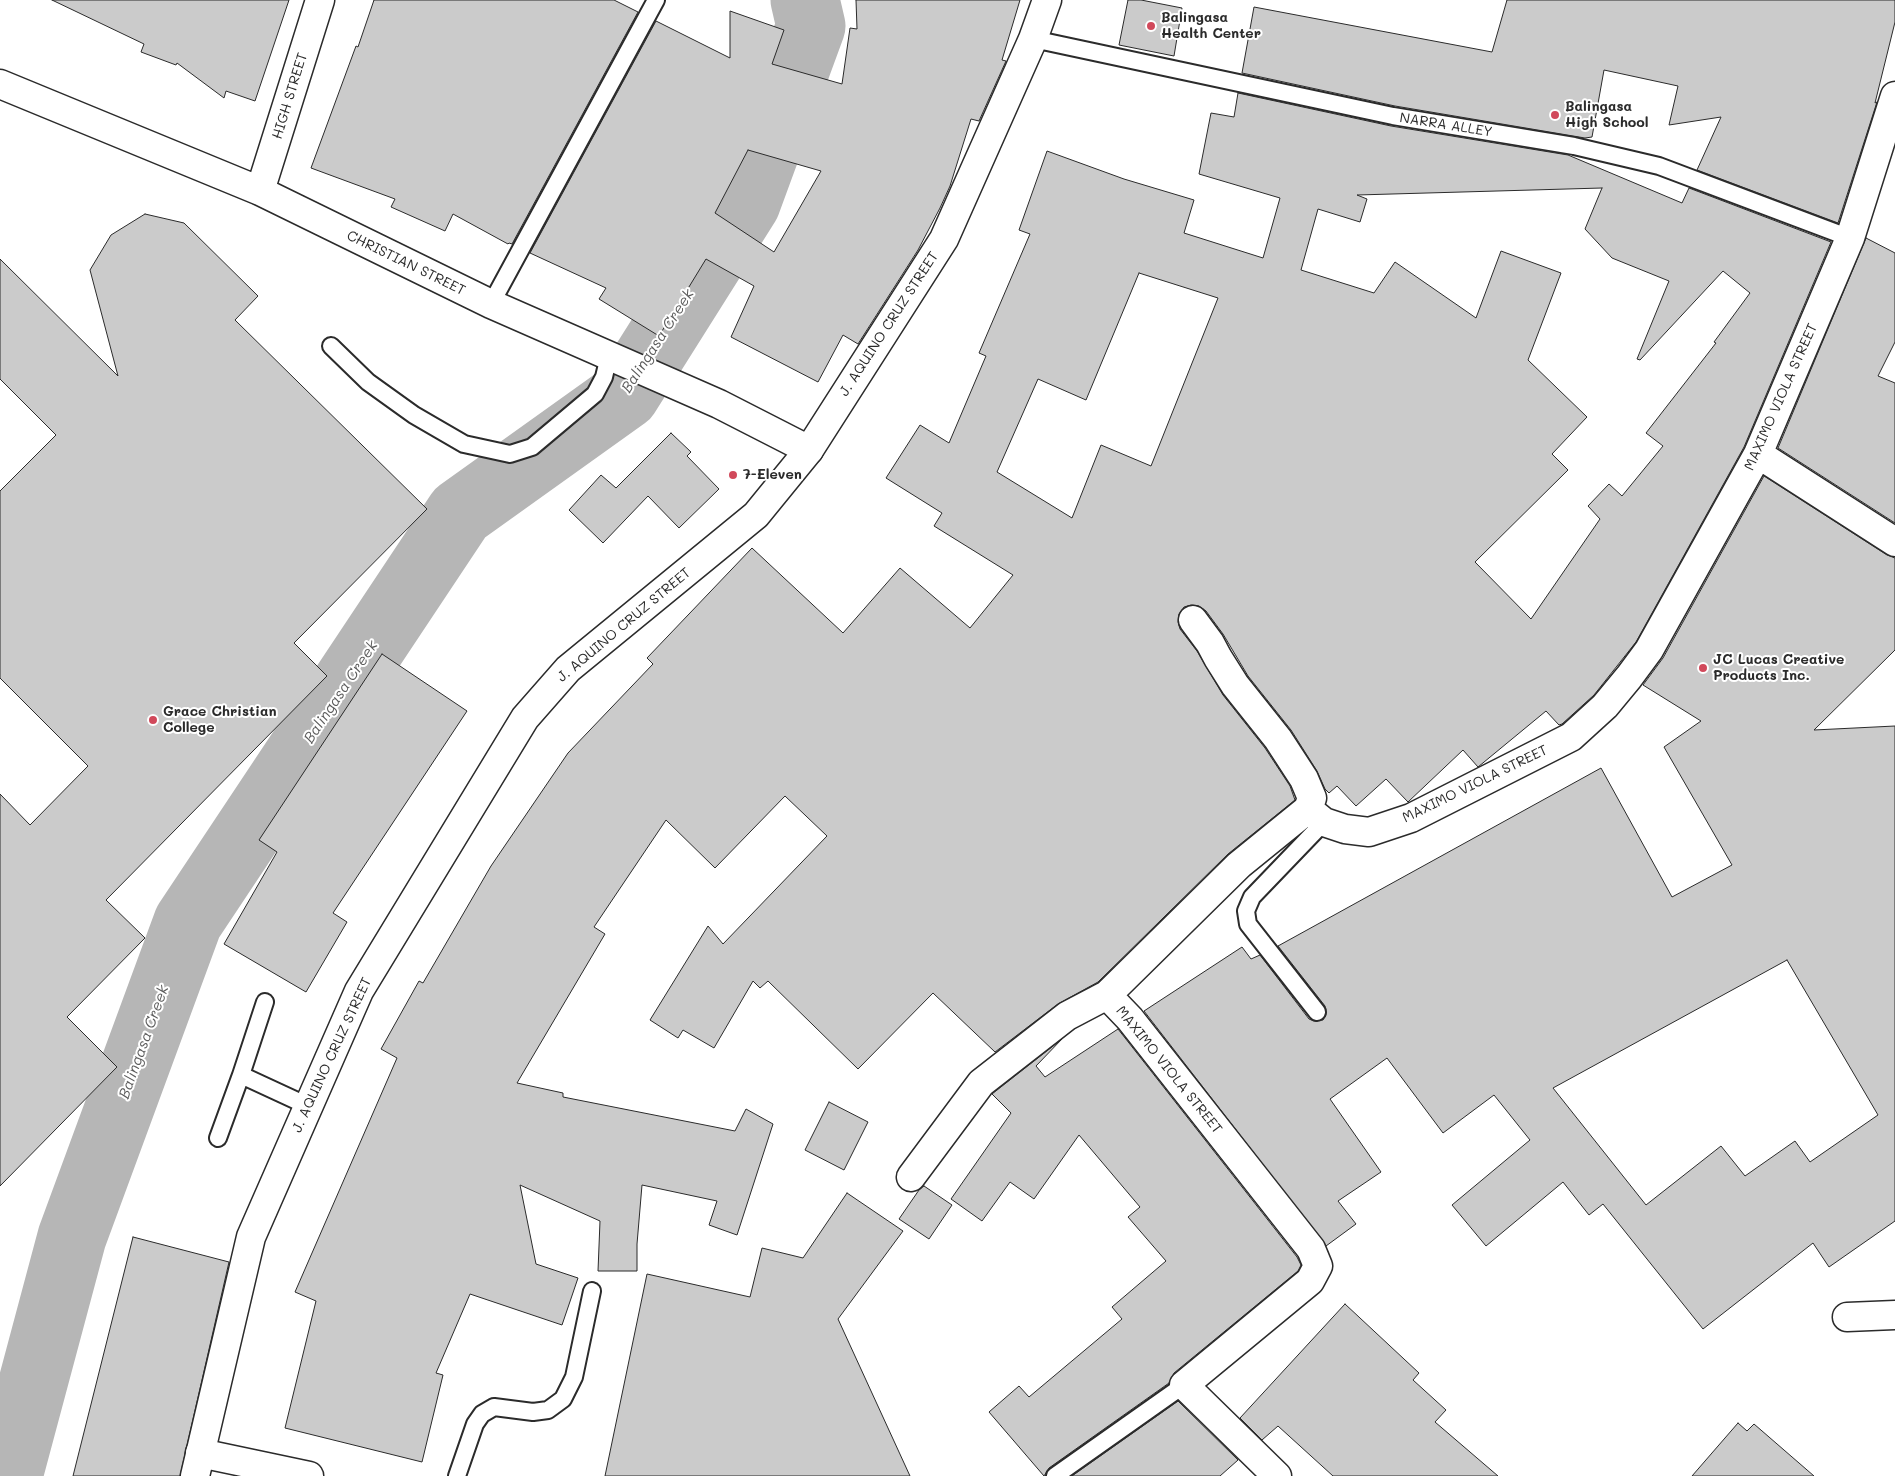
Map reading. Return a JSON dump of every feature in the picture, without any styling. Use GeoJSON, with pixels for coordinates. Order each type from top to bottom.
{"type":"FeatureCollection","features":[{"type":"Feature","properties":{"kind":"street","name":"HIGH STREET"},"geometry":{"type":"LineString","coordinates":[[260,192],[320,0]]}},
{"type":"Feature","properties":{"kind":"street","name":"J. AQUINO CRUZ STREET"},"geometry":{"type":"LineString","coordinates":[[198,1465],[250,1237],[359,990],[526,718],[568,669],[756,515],[809,450],[944,239],[1033,40],[1047,0]]}},
{"type":"Feature","properties":{"kind":"street","name":"CHRISTIAN STREET"},"geometry":{"type":"LineString","coordinates":[[0,84],[260,192],[491,304],[719,404],[809,450]]}},
{"type":"Feature","properties":{"kind":"street","name":"MAXIMO VIOLA STREET"},"geometry":{"type":"LineString","coordinates":[[1184,1385],[1310,1281],[1318,1266],[1311,1249],[1130,1019],[1107,995],[1239,865],[1267,841],[1316,816],[1345,829],[1369,832],[1411,818],[1570,736],[1605,706],[1630,677],[1649,650],[1758,454],[1850,238],[1895,96]]}},
{"type":"Feature","properties":{"kind":"street"},"geometry":{"type":"LineString","coordinates":[[1758,454],[1895,542]]}},
{"type":"Feature","properties":{"kind":"street"},"geometry":{"type":"LineString","coordinates":[[1192,620],[1210,643],[1236,685],[1278,739],[1304,778],[1312,798],[1316,816]]}},
{"type":"Feature","properties":{"kind":"street"},"geometry":{"type":"LineString","coordinates":[[911,1177],[981,1083],[1067,1016],[1107,995]]}},
{"type":"Feature","properties":{"kind":"street"},"geometry":{"type":"LineString","coordinates":[[1847,1317],[1895,1315]]}},
{"type":"Feature","properties":{"kind":"street"},"geometry":{"type":"LineString","coordinates":[[1184,1385],[1277,1476]]}},
{"type":"Feature","properties":{"kind":"street"},"geometry":{"type":"LineString","coordinates":[[198,1465],[309,1476]]}},
{"type":"Feature","properties":{"kind":"lane"},"geometry":{"type":"LineString","coordinates":[[491,304],[656,0]]}},
{"type":"Feature","properties":{"kind":"lane","name":"NARRA ALLEY"},"geometry":{"type":"LineString","coordinates":[[1033,40],[1393,116],[1574,146],[1659,166],[1850,238]]}},
{"type":"Feature","properties":{"kind":"lane"},"geometry":{"type":"LineString","coordinates":[[330,346],[368,382],[414,415],[464,444],[510,454],[532,447],[595,394],[616,359]]}},
{"type":"Feature","properties":{"kind":"lane"},"geometry":{"type":"LineString","coordinates":[[1316,816],[1252,897],[1246,911],[1248,924],[1317,1012]]}},
{"type":"Feature","properties":{"kind":"lane"},"geometry":{"type":"LineString","coordinates":[[218,1138],[265,1002]]}},
{"type":"Feature","properties":{"kind":"lane"},"geometry":{"type":"LineString","coordinates":[[241,1075],[308,1106]]}},
{"type":"Feature","properties":{"kind":"lane"},"geometry":{"type":"LineString","coordinates":[[457,1476],[475,1424],[482,1414],[494,1407],[533,1412],[548,1410],[563,1399],[574,1377],[592,1291]]}},
{"type":"Feature","properties":{"kind":"lane"},"geometry":{"type":"LineString","coordinates":[[1055,1476],[1184,1385]]}},
{"type":"Feature","properties":{"kind":"building"},"geometry":{"type":"Polygon","coordinates":[[[52,0],[289,0],[255,101],[226,91],[224,98],[177,63],[176,65],[141,52],[144,44],[52,0]]]}},
{"type":"Feature","properties":{"kind":"building"},"geometry":{"type":"Polygon","coordinates":[[[374,0],[614,0],[638,12],[512,244],[508,244],[453,214],[445,231],[391,207],[395,199],[311,168],[356,46],[358,47],[374,0]]]}},
{"type":"Feature","properties":{"kind":"building"},"geometry":{"type":"Polygon","coordinates":[[[856,0],[1020,0],[1002,60],[1006,61],[979,121],[971,119],[950,186],[918,250],[858,344],[843,335],[818,382],[731,337],[754,286],[706,259],[659,336],[599,299],[606,288],[530,253],[656,21],[730,58],[730,11],[784,30],[772,64],[842,84],[850,28],[857,29],[856,0]],[[748,150],[715,213],[774,252],[821,171],[748,150]]]}},
{"type":"Feature","properties":{"kind":"building","name":"Balingasa Health Center"},"geometry":{"type":"Polygon","coordinates":[[[1128,0],[1141,0],[1182,8],[1174,56],[1119,45],[1128,0]]]}},
{"type":"Feature","properties":{"kind":"building"},"geometry":{"type":"Polygon","coordinates":[[[1507,0],[1895,0],[1895,22],[1875,103],[1877,102],[1838,223],[1697,170],[1721,117],[1669,125],[1678,86],[1604,70],[1592,137],[1585,138],[1395,106],[1242,73],[1254,7],[1492,52],[1507,0]]]}},
{"type":"Feature","properties":{"kind":"building"},"geometry":{"type":"Polygon","coordinates":[[[1238,93],[1391,126],[1568,155],[1682,203],[1689,188],[1831,242],[1744,447],[1636,642],[1594,695],[1562,724],[1559,725],[1546,711],[1478,767],[1463,750],[1408,802],[1386,779],[1356,806],[1337,786],[1329,793],[1325,789],[1317,771],[1291,730],[1248,676],[1223,634],[1206,611],[1199,606],[1191,605],[1184,607],[1179,614],[1178,622],[1180,629],[1197,651],[1223,695],[1265,748],[1290,786],[1295,800],[1228,854],[1098,982],[1058,1004],[995,1052],[933,993],[858,1069],[768,981],[760,988],[753,981],[714,1048],[683,1030],[678,1038],[650,1020],[708,926],[723,944],[827,836],[785,796],[715,868],[666,820],[594,927],[605,934],[517,1083],[563,1093],[563,1097],[735,1131],[746,1109],[773,1124],[737,1235],[709,1225],[717,1201],[642,1185],[637,1244],[637,1271],[598,1271],[600,1221],[520,1185],[536,1264],[578,1278],[562,1325],[470,1294],[436,1373],[443,1375],[422,1462],[285,1428],[316,1301],[295,1292],[397,1058],[381,1049],[419,981],[423,983],[491,866],[568,753],[653,664],[647,658],[752,548],[843,633],[900,568],[970,628],[1013,575],[934,526],[942,513],[886,478],[920,425],[949,443],[986,356],[979,353],[1030,234],[1019,230],[1047,151],[1124,179],[1194,200],[1184,233],[1263,258],[1280,198],[1199,174],[1211,113],[1234,117],[1238,93]],[[1602,188],[1357,195],[1367,199],[1360,222],[1318,209],[1301,270],[1374,293],[1395,262],[1476,318],[1501,251],[1561,273],[1528,360],[1587,417],[1552,454],[1568,470],[1475,562],[1531,619],[1600,519],[1588,506],[1609,484],[1622,496],[1663,446],[1646,433],[1716,343],[1714,342],[1750,293],[1723,271],[1640,360],[1637,359],[1669,281],[1612,258],[1585,229],[1602,188]],[[1139,273],[1086,400],[1038,379],[997,472],[1072,518],[1101,445],[1151,466],[1218,298],[1139,273]]]}},
{"type":"Feature","properties":{"kind":"building","name":"Grace Christian College"},"geometry":{"type":"Polygon","coordinates":[[[145,214],[184,223],[258,296],[235,320],[427,509],[294,643],[327,676],[106,900],[145,938],[67,1017],[117,1067],[0,1186],[0,794],[30,825],[88,766],[0,678],[0,491],[56,435],[0,379],[0,259],[118,376],[90,270],[111,235],[145,214]]]}},
{"type":"Feature","properties":{"kind":"building"},"geometry":{"type":"Polygon","coordinates":[[[1866,238],[1895,253],[1895,342],[1878,376],[1895,383],[1895,523],[1778,448],[1866,238]]]}},
{"type":"Feature","properties":{"kind":"building"},"geometry":{"type":"Polygon","coordinates":[[[671,433],[691,452],[687,456],[719,489],[679,528],[648,496],[603,543],[569,510],[601,475],[616,488],[671,433]]]}},
{"type":"Feature","properties":{"kind":"building"},"geometry":{"type":"Polygon","coordinates":[[[1764,476],[1887,555],[1895,558],[1895,650],[1814,730],[1895,726],[1895,1221],[1829,1267],[1813,1243],[1703,1329],[1603,1204],[1589,1215],[1563,1182],[1486,1246],[1452,1205],[1530,1140],[1494,1095],[1443,1133],[1387,1058],[1330,1099],[1381,1172],[1338,1201],[1356,1224],[1326,1246],[1144,1011],[1242,947],[1251,959],[1260,955],[1309,1019],[1314,1021],[1323,1020],[1326,1015],[1325,1006],[1278,946],[1601,768],[1672,897],[1732,865],[1664,747],[1701,721],[1643,685],[1663,658],[1764,476]],[[1787,960],[1553,1088],[1646,1205],[1721,1146],[1745,1176],[1795,1141],[1810,1162],[1878,1115],[1787,960]]]}},
{"type":"Feature","properties":{"kind":"building"},"geometry":{"type":"Polygon","coordinates":[[[382,654],[467,711],[333,913],[347,922],[306,992],[224,944],[277,852],[259,840],[382,654]]]}},
{"type":"Feature","properties":{"kind":"building"},"geometry":{"type":"Polygon","coordinates":[[[1118,1029],[1297,1257],[1301,1265],[1298,1271],[1174,1373],[1169,1383],[1049,1468],[1044,1476],[989,1412],[1019,1386],[1029,1397],[1122,1319],[1112,1307],[1166,1261],[1128,1217],[1140,1207],[1079,1135],[1034,1199],[1010,1182],[982,1221],[951,1199],[1011,1113],[992,1094],[1062,1039],[1036,1066],[1045,1077],[1118,1029]]]}},
{"type":"Feature","properties":{"kind":"building"},"geometry":{"type":"Polygon","coordinates":[[[829,1102],[868,1122],[844,1170],[805,1150],[829,1102]]]}},
{"type":"Feature","properties":{"kind":"building"},"geometry":{"type":"Polygon","coordinates":[[[924,1186],[952,1205],[929,1239],[899,1219],[919,1190],[924,1186]]]}},
{"type":"Feature","properties":{"kind":"building"},"geometry":{"type":"Polygon","coordinates":[[[847,1193],[903,1231],[838,1319],[910,1476],[605,1476],[647,1274],[750,1297],[762,1248],[803,1258],[847,1193]]]}},
{"type":"Feature","properties":{"kind":"building"},"geometry":{"type":"Polygon","coordinates":[[[133,1237],[229,1262],[180,1476],[73,1476],[133,1237]]]}},
{"type":"Feature","properties":{"kind":"building"},"geometry":{"type":"Polygon","coordinates":[[[1345,1304],[1419,1373],[1413,1380],[1446,1410],[1435,1422],[1498,1476],[1333,1476],[1278,1426],[1262,1440],[1240,1418],[1345,1304]]]}},
{"type":"Feature","properties":{"kind":"building"},"geometry":{"type":"Polygon","coordinates":[[[1178,1401],[1238,1460],[1220,1476],[1072,1476],[1178,1401]]]}},
{"type":"Feature","properties":{"kind":"building"},"geometry":{"type":"Polygon","coordinates":[[[1738,1423],[1747,1431],[1754,1424],[1814,1476],[1692,1476],[1738,1423]]]}},
{"type":"Feature","properties":{"kind":"waterway","name":"Balingasa Creek"},"geometry":{"type":"LineString","coordinates":[[8,1476],[72,1237],[188,922],[460,513],[625,395],[746,203],[811,26],[805,0]]}},
{"type":"Feature","properties":{"kind":"place","name":"Balingasa Health Center"},"geometry":{"type":"Point","coordinates":[1151,26]}},
{"type":"Feature","properties":{"kind":"place","name":"Balingasa High School"},"geometry":{"type":"Point","coordinates":[1555,115]}},
{"type":"Feature","properties":{"kind":"place","name":"7-Eleven"},"geometry":{"type":"Point","coordinates":[733,475]}},
{"type":"Feature","properties":{"kind":"place","name":"JC Lucas Creative Products Inc."},"geometry":{"type":"Point","coordinates":[1703,668]}},
{"type":"Feature","properties":{"kind":"place","name":"Grace Christian College"},"geometry":{"type":"Point","coordinates":[153,720]}}]}
